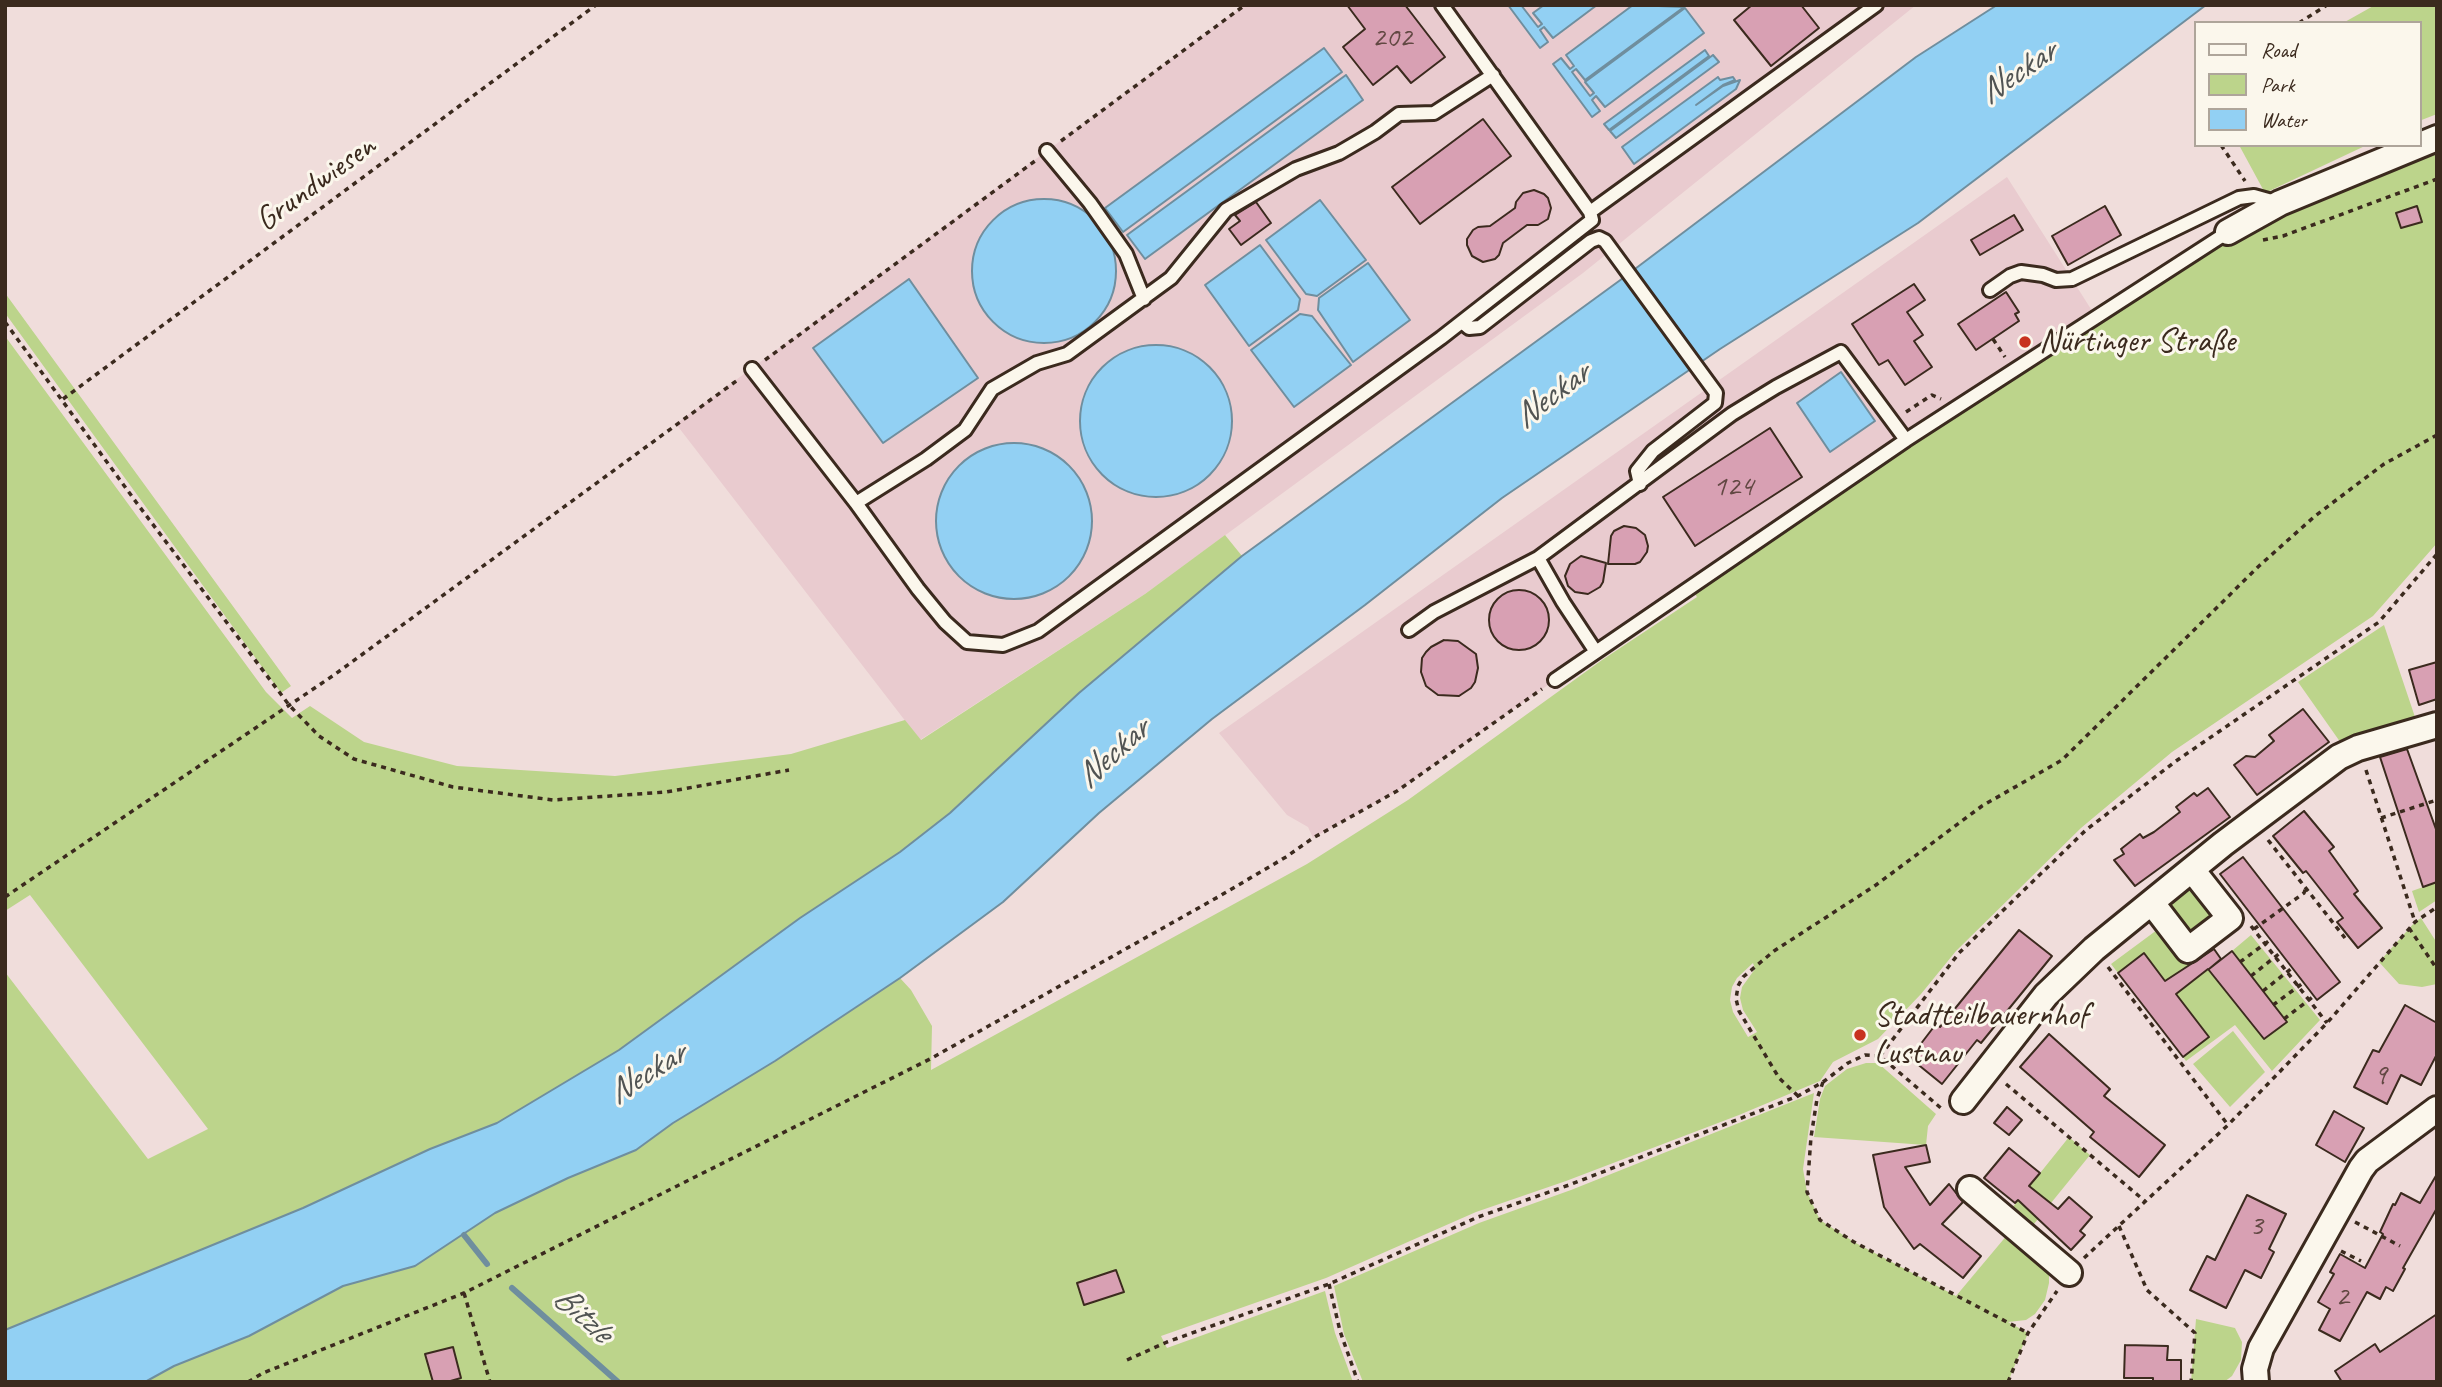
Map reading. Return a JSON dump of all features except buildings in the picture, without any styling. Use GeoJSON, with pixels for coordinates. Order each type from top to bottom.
{"type":"FeatureCollection","features":[{"type":"Feature","properties":{"kind":"street"},"geometry":{"type":"LineString","coordinates":[[2228,232],[2280,203],[2415,147]]}},
{"type":"Feature","properties":{"kind":"street"},"geometry":{"type":"LineString","coordinates":[[1954,1106],[2046,995],[2094,949],[2254,821],[2339,757],[2358,748],[2437,724]]}},
{"type":"Feature","properties":{"kind":"street"},"geometry":{"type":"LineString","coordinates":[[2151,903],[2189,950],[2230,918],[2193,871]]}},
{"type":"Feature","properties":{"kind":"street"},"geometry":{"type":"LineString","coordinates":[[2256,1382],[2255,1368],[2261,1348],[2367,1161],[2437,1109]]}},
{"type":"Feature","properties":{"kind":"street"},"geometry":{"type":"LineString","coordinates":[[1970,1189],[2069,1273]]}},
{"type":"Feature","properties":{"kind":"lane"},"geometry":{"type":"LineString","coordinates":[[752,369],[856,503],[918,589],[967,642],[1003,645],[1038,631],[1462,322],[1592,220],[1590,212],[1442,5]]}},
{"type":"Feature","properties":{"kind":"lane"},"geometry":{"type":"LineString","coordinates":[[1590,212],[1876,5]]}},
{"type":"Feature","properties":{"kind":"lane"},"geometry":{"type":"LineString","coordinates":[[856,503],[926,459],[965,430],[992,389],[1037,363],[1067,354],[1171,278],[1226,210],[1296,169],[1339,153],[1399,114],[1434,113],[1493,75]]}},
{"type":"Feature","properties":{"kind":"lane"},"geometry":{"type":"LineString","coordinates":[[1047,151],[1090,203],[1126,254],[1144,299]]}},
{"type":"Feature","properties":{"kind":"lane"},"geometry":{"type":"LineString","coordinates":[[1990,290],[2021,272],[2056,279],[2072,279],[2227,203],[2254,196],[2280,203]]}},
{"type":"Feature","properties":{"kind":"lane"},"geometry":{"type":"LineString","coordinates":[[1556,680],[1906,440],[2228,232]]}},
{"type":"Feature","properties":{"kind":"lane"},"geometry":{"type":"LineString","coordinates":[[1462,322],[1469,328],[1480,327],[1591,241],[1599,238],[1605,240],[1716,393],[1715,403],[1653,451],[1637,471],[1640,484]]}},
{"type":"Feature","properties":{"kind":"lane"},"geometry":{"type":"LineString","coordinates":[[1409,631],[1434,612],[1538,558],[1732,414],[1841,352],[1906,440]]}},
{"type":"Feature","properties":{"kind":"lane"},"geometry":{"type":"LineString","coordinates":[[1538,558],[1563,603],[1596,652]]}},
{"type":"Feature","properties":{"kind":"path","name":"Grundwiesen"},"geometry":{"type":"LineString","coordinates":[[62,399],[596,5]]}},
{"type":"Feature","properties":{"kind":"path"},"geometry":{"type":"LineString","coordinates":[[5,898],[345,667],[1245,5]]}},
{"type":"Feature","properties":{"kind":"path"},"geometry":{"type":"LineString","coordinates":[[2302,21],[2327,5]]}},
{"type":"Feature","properties":{"kind":"path"},"geometry":{"type":"LineString","coordinates":[[2222,147],[2254,196]]}},
{"type":"Feature","properties":{"kind":"path"},"geometry":{"type":"LineString","coordinates":[[2228,232],[2250,240],[2283,236],[2437,179]]}},
{"type":"Feature","properties":{"kind":"path"},"geometry":{"type":"LineString","coordinates":[[5,321],[289,705],[319,736],[354,759],[453,787],[552,800],[666,792],[789,769]]}},
{"type":"Feature","properties":{"kind":"path"},"geometry":{"type":"LineString","coordinates":[[1892,421],[1932,395],[1951,411]]}},
{"type":"Feature","properties":{"kind":"path"},"geometry":{"type":"LineString","coordinates":[[1798,1096],[1779,1078],[1738,1011],[1736,999],[1742,977],[1774,951],[1876,885],[1982,806],[2063,760],[2240,584],[2315,516],[2384,464],[2437,435]]}},
{"type":"Feature","properties":{"kind":"path"},"geometry":{"type":"LineString","coordinates":[[1880,1056],[1959,953],[2086,831],[2176,761],[2379,622],[2437,554]]}},
{"type":"Feature","properties":{"kind":"path"},"geometry":{"type":"LineString","coordinates":[[248,1382],[264,1373],[464,1293],[977,1034],[1218,897],[1313,838],[1397,791],[1556,680]]}},
{"type":"Feature","properties":{"kind":"path"},"geometry":{"type":"LineString","coordinates":[[2368,776],[2414,922]]}},
{"type":"Feature","properties":{"kind":"path"},"geometry":{"type":"LineString","coordinates":[[2381,818],[2437,800]]}},
{"type":"Feature","properties":{"kind":"path"},"geometry":{"type":"LineString","coordinates":[[2254,821],[2345,937]]}},
{"type":"Feature","properties":{"kind":"path"},"geometry":{"type":"LineString","coordinates":[[2254,929],[2304,893],[2306,887]]}},
{"type":"Feature","properties":{"kind":"path"},"geometry":{"type":"LineString","coordinates":[[2008,1382],[2028,1333],[2069,1273],[2228,1125],[2327,1023],[2414,922],[2437,907]]}},
{"type":"Feature","properties":{"kind":"path"},"geometry":{"type":"LineString","coordinates":[[2248,923],[2290,970],[2327,1023]]}},
{"type":"Feature","properties":{"kind":"path"},"geometry":{"type":"LineString","coordinates":[[2409,928],[2437,969]]}},
{"type":"Feature","properties":{"kind":"path"},"geometry":{"type":"LineString","coordinates":[[2240,962],[2267,942]]}},
{"type":"Feature","properties":{"kind":"path"},"geometry":{"type":"LineString","coordinates":[[2094,949],[2228,1125]]}},
{"type":"Feature","properties":{"kind":"path"},"geometry":{"type":"LineString","coordinates":[[2251,976],[2278,955]]}},
{"type":"Feature","properties":{"kind":"path"},"geometry":{"type":"LineString","coordinates":[[2263,991],[2290,970]]}},
{"type":"Feature","properties":{"kind":"path"},"geometry":{"type":"LineString","coordinates":[[2273,1005],[2301,984]]}},
{"type":"Feature","properties":{"kind":"path"},"geometry":{"type":"LineString","coordinates":[[2284,1019],[2312,998]]}},
{"type":"Feature","properties":{"kind":"path"},"geometry":{"type":"LineString","coordinates":[[1127,1360],[1167,1342],[1329,1284],[1478,1217],[1569,1185],[1798,1096],[1848,1063],[1866,1055],[1880,1056],[1954,1106]]}},
{"type":"Feature","properties":{"kind":"path"},"geometry":{"type":"LineString","coordinates":[[1987,1068],[2146,1202]]}},
{"type":"Feature","properties":{"kind":"path"},"geometry":{"type":"LineString","coordinates":[[1823,1082],[1817,1099],[1811,1137],[1807,1192],[1820,1220],[1854,1242],[2028,1333]]}},
{"type":"Feature","properties":{"kind":"path"},"geometry":{"type":"LineString","coordinates":[[2337,1213],[2400,1246]]}},
{"type":"Feature","properties":{"kind":"path"},"geometry":{"type":"LineString","coordinates":[[2118,1225],[2147,1290],[2194,1333],[2191,1382]]}},
{"type":"Feature","properties":{"kind":"path"},"geometry":{"type":"LineString","coordinates":[[1329,1284],[1340,1331],[1358,1382]]}},
{"type":"Feature","properties":{"kind":"path"},"geometry":{"type":"LineString","coordinates":[[464,1293],[490,1382]]}},
{"type":"Feature","properties":{"kind":"shaded area"},"geometry":{"type":"Polygon","coordinates":[[[1245,5],[1916,5],[1583,273],[1145,594],[920,740],[676,424],[1245,5]]]}},
{"type":"Feature","properties":{"kind":"shaded area"},"geometry":{"type":"Polygon","coordinates":[[[2007,177],[2096,317],[1555,680],[1397,791],[1313,838],[1308,827],[1287,815],[1219,733],[2007,177]]]}},
{"type":"Feature","properties":{"kind":"green space"},"geometry":{"type":"Polygon","coordinates":[[[2375,5],[2437,5],[2437,114],[2421,120],[2421,21],[2347,21],[2375,5]]]}},
{"type":"Feature","properties":{"kind":"green space"},"geometry":{"type":"Polygon","coordinates":[[[2437,138],[2437,543],[2373,616],[2172,752],[2081,828],[1956,951],[1921,994],[1878,1039],[1833,1062],[1820,1081],[1566,1181],[1476,1212],[1326,1278],[1161,1336],[1167,1348],[1325,1291],[1335,1333],[1353,1382],[145,1382],[174,1366],[249,1336],[343,1286],[415,1266],[495,1213],[568,1178],[636,1150],[673,1123],[775,1061],[900,978],[911,990],[932,1026],[931,1070],[1307,864],[1408,800],[1602,660],[1697,597],[1691,588],[2228,232],[2437,138]],[[1753,963],[1737,978],[1730,1000],[1733,1012],[1748,1037],[1757,1032],[1743,1010],[1740,998],[1742,987],[1755,969],[1753,963]]]}},
{"type":"Feature","properties":{"kind":"green space"},"geometry":{"type":"Polygon","coordinates":[[[2240,147],[2363,147],[2265,193],[2240,147]]]}},
{"type":"Feature","properties":{"kind":"green space"},"geometry":{"type":"Polygon","coordinates":[[[5,293],[291,686],[281,693],[5,313],[5,293]]]}},
{"type":"Feature","properties":{"kind":"green space"},"geometry":{"type":"Polygon","coordinates":[[[5,336],[266,692],[292,718],[310,706],[364,742],[457,766],[615,776],[791,754],[905,720],[921,740],[1145,594],[1225,535],[1242,556],[1079,693],[950,813],[900,852],[800,918],[619,1051],[497,1123],[430,1149],[303,1208],[5,1330],[5,972],[148,1159],[208,1129],[30,895],[5,911],[5,336]]]}},
{"type":"Feature","properties":{"kind":"green space"},"geometry":{"type":"Polygon","coordinates":[[[2384,625],[2416,720],[2343,746],[2298,682],[2384,625]]]}},
{"type":"Feature","properties":{"kind":"green space"},"geometry":{"type":"Polygon","coordinates":[[[2437,882],[2437,900],[2419,912],[2412,891],[2437,882]]]}},
{"type":"Feature","properties":{"kind":"green space"},"geometry":{"type":"Polygon","coordinates":[[[2191,884],[2217,915],[2190,937],[2164,906],[2191,884]]]}},
{"type":"Feature","properties":{"kind":"green space"},"geometry":{"type":"Polygon","coordinates":[[[2421,918],[2437,943],[2437,984],[2422,987],[2399,984],[2379,962],[2421,918]]]}},
{"type":"Feature","properties":{"kind":"green space"},"geometry":{"type":"Polygon","coordinates":[[[2161,927],[2198,976],[2209,969],[2264,1039],[2286,1021],[2232,951],[2251,935],[2320,1020],[2272,1071],[2235,1025],[2186,1061],[2183,1057],[2209,1036],[2144,953],[2118,973],[2111,964],[2161,927]]]}},
{"type":"Feature","properties":{"kind":"green space"},"geometry":{"type":"Polygon","coordinates":[[[2233,1031],[2265,1072],[2230,1107],[2193,1064],[2233,1031]]]}},
{"type":"Feature","properties":{"kind":"green space"},"geometry":{"type":"Polygon","coordinates":[[[1866,1063],[1878,1063],[1936,1114],[1928,1126],[1926,1145],[1814,1137],[1820,1099],[1825,1086],[1847,1069],[1866,1063]]]}},
{"type":"Feature","properties":{"kind":"green space"},"geometry":{"type":"Polygon","coordinates":[[[1814,1093],[1803,1169],[1807,1192],[1820,1220],[1854,1242],[1956,1296],[2008,1234],[2049,1271],[2045,1300],[2035,1314],[2026,1320],[2008,1322],[2028,1333],[2008,1382],[1363,1382],[1344,1334],[1334,1286],[1479,1223],[1571,1190],[1814,1093]]]}},
{"type":"Feature","properties":{"kind":"green space"},"geometry":{"type":"Polygon","coordinates":[[[2069,1137],[2090,1155],[2025,1235],[2004,1218],[2069,1137]]]}},
{"type":"Feature","properties":{"kind":"green space"},"geometry":{"type":"Polygon","coordinates":[[[2196,1319],[2235,1328],[2242,1342],[2241,1360],[2232,1376],[2224,1382],[2191,1382],[2196,1319]]]}},
{"type":"Feature","properties":{"kind":"water"},"geometry":{"type":"Polygon","coordinates":[[[1508,5],[1521,5],[1538,27],[1542,24],[1533,13],[1544,5],[1597,5],[1553,38],[1544,27],[1540,30],[1548,42],[1540,48],[1508,5]]]}},
{"type":"Feature","properties":{"kind":"water"},"geometry":{"type":"Polygon","coordinates":[[[1633,5],[1684,7],[1585,80],[1576,69],[1572,72],[1590,96],[1594,93],[1585,82],[1685,8],[1704,33],[1605,107],[1596,96],[1592,100],[1600,111],[1592,117],[1553,64],[1561,58],[1570,69],[1574,66],[1566,55],[1633,5]]]}},
{"type":"Feature","properties":{"kind":"water","name":"Neckar"},"geometry":{"type":"Polygon","coordinates":[[[1997,5],[2206,5],[1918,223],[1720,349],[1502,498],[1212,719],[1099,813],[1003,902],[900,978],[775,1061],[673,1123],[636,1150],[568,1178],[495,1213],[415,1266],[343,1286],[249,1336],[174,1366],[145,1382],[5,1382],[5,1330],[303,1208],[430,1149],[497,1123],[619,1050],[800,918],[900,852],[950,813],[1079,693],[1242,556],[1619,281],[1916,57],[1997,5]]]}},
{"type":"Feature","properties":{"kind":"water"},"geometry":{"type":"Polygon","coordinates":[[[1324,48],[1342,72],[1123,232],[1105,208],[1324,48]]]}},
{"type":"Feature","properties":{"kind":"water"},"geometry":{"type":"Polygon","coordinates":[[[1705,50],[1709,56],[1609,130],[1604,124],[1705,50]]]}},
{"type":"Feature","properties":{"kind":"water"},"geometry":{"type":"Polygon","coordinates":[[[1713,55],[1719,62],[1616,138],[1610,131],[1713,55]]]}},
{"type":"Feature","properties":{"kind":"water"},"geometry":{"type":"Polygon","coordinates":[[[1346,75],[1363,100],[1145,259],[1127,235],[1346,75]]]}},
{"type":"Feature","properties":{"kind":"water"},"geometry":{"type":"Polygon","coordinates":[[[1718,77],[1720,80],[1733,77],[1735,80],[1723,85],[1696,105],[1723,86],[1740,80],[1736,89],[1634,164],[1622,147],[1718,77]]]}},
{"type":"Feature","properties":{"kind":"water"},"geometry":{"type":"Polygon","coordinates":[[[1044,199],[1072,204],[1095,220],[1111,243],[1116,271],[1111,299],[1095,322],[1072,338],[1044,343],[1016,338],[993,322],[977,299],[972,271],[977,243],[993,220],[1016,204],[1044,199]]]}},
{"type":"Feature","properties":{"kind":"water"},"geometry":{"type":"Polygon","coordinates":[[[1320,200],[1366,260],[1317,296],[1306,294],[1266,240],[1320,200]]]}},
{"type":"Feature","properties":{"kind":"water"},"geometry":{"type":"Polygon","coordinates":[[[1260,245],[1300,299],[1298,310],[1249,346],[1205,285],[1260,245]]]}},
{"type":"Feature","properties":{"kind":"water"},"geometry":{"type":"Polygon","coordinates":[[[1368,263],[1410,320],[1353,362],[1318,310],[1319,298],[1368,263]]]}},
{"type":"Feature","properties":{"kind":"water"},"geometry":{"type":"Polygon","coordinates":[[[909,279],[978,378],[883,443],[813,348],[909,279]]]}},
{"type":"Feature","properties":{"kind":"water"},"geometry":{"type":"Polygon","coordinates":[[[1300,314],[1312,316],[1351,365],[1294,407],[1251,350],[1300,314]]]}},
{"type":"Feature","properties":{"kind":"water"},"geometry":{"type":"Polygon","coordinates":[[[1156,345],[1185,350],[1210,367],[1227,392],[1232,421],[1227,450],[1210,475],[1185,492],[1156,497],[1127,492],[1102,475],[1085,450],[1080,421],[1085,392],[1102,367],[1127,350],[1156,345]]]}},
{"type":"Feature","properties":{"kind":"water"},"geometry":{"type":"Polygon","coordinates":[[[1841,372],[1875,421],[1830,452],[1797,403],[1841,372]]]}},
{"type":"Feature","properties":{"kind":"water"},"geometry":{"type":"Polygon","coordinates":[[[1014,443],[1044,449],[1069,466],[1086,491],[1092,521],[1086,551],[1069,576],[1044,593],[1014,599],[984,593],[959,576],[942,551],[936,521],[942,491],[959,466],[984,449],[1014,443]]]}},
{"type":"Feature","properties":{"kind":"waterway","name":"Bitzle"},"geometry":{"type":"LineString","coordinates":[[464,1235],[487,1264]]}},
{"type":"Feature","properties":{"kind":"waterway","name":"Bitzle"},"geometry":{"type":"LineString","coordinates":[[512,1288],[618,1382]]}},
{"type":"Feature","properties":{"kind":"place","name":"Nürtinger Straße"},"geometry":{"type":"Point","coordinates":[2025,342]}},
{"type":"Feature","properties":{"kind":"place","name":"Stadtteilbauernhof Lustnau"},"geometry":{"type":"Point","coordinates":[1860,1035]}}]}
